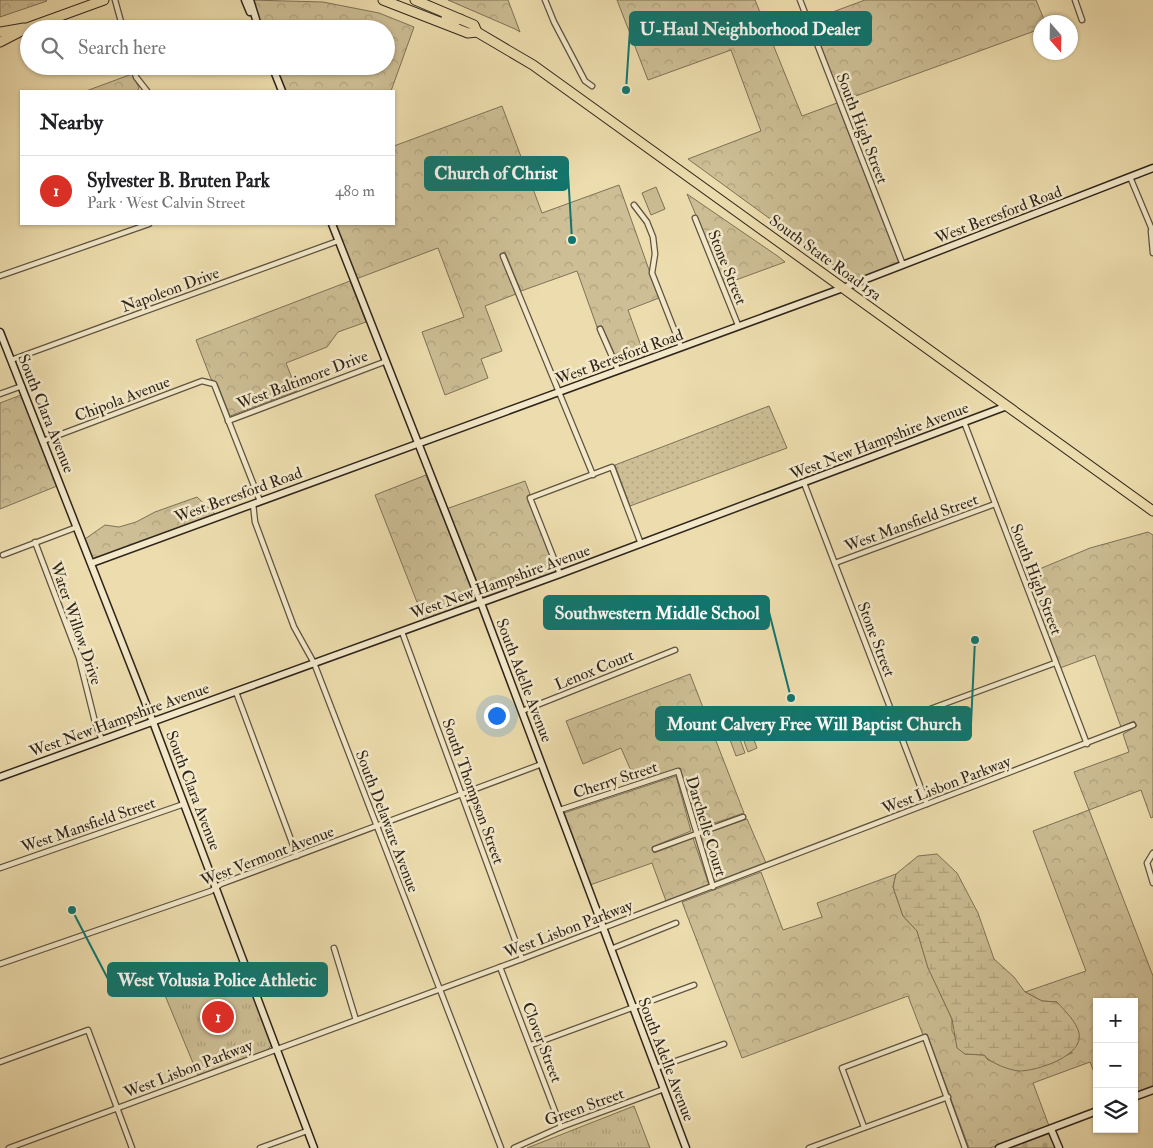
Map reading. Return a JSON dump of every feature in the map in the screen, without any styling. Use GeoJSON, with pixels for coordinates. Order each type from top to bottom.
{"type":"FeatureCollection","features":[{"type":"Feature","properties":{"kind":"highway"},"geometry":{"type":"LineString","coordinates":[[49,20],[104,0]]}},
{"type":"Feature","properties":{"kind":"highway","name":"South State Road 15a"},"geometry":{"type":"LineString","coordinates":[[415,0],[474,25],[477,32],[533,65],[1153,511]]}},
{"type":"Feature","properties":{"kind":"highway"},"geometry":{"type":"LineString","coordinates":[[386,1],[401,2],[454,21],[460,18]]}},
{"type":"Feature","properties":{"kind":"highway","name":"South State Road 15a"},"geometry":{"type":"LineString","coordinates":[[386,1],[468,33],[477,32]]}},
{"type":"Feature","properties":{"kind":"highway"},"geometry":{"type":"LineString","coordinates":[[0,32],[20,29]]}},
{"type":"Feature","properties":{"kind":"highway"},"geometry":{"type":"LineString","coordinates":[[0,42],[20,32]]}},
{"type":"Feature","properties":{"kind":"street"},"geometry":{"type":"LineString","coordinates":[[115,0],[121,20]]}},
{"type":"Feature","properties":{"kind":"street"},"geometry":{"type":"LineString","coordinates":[[245,0],[255,20]]}},
{"type":"Feature","properties":{"kind":"street"},"geometry":{"type":"LineString","coordinates":[[250,0],[256,20]]}},
{"type":"Feature","properties":{"kind":"street"},"geometry":{"type":"LineString","coordinates":[[545,0],[554,22],[585,81],[592,86]]}},
{"type":"Feature","properties":{"kind":"street","name":"South High Street"},"geometry":{"type":"LineString","coordinates":[[800,0],[903,265]]}},
{"type":"Feature","properties":{"kind":"street"},"geometry":{"type":"LineString","coordinates":[[1075,0],[1082,20]]}},
{"type":"Feature","properties":{"kind":"street"},"geometry":{"type":"LineString","coordinates":[[135,75],[146,90]]}},
{"type":"Feature","properties":{"kind":"street"},"geometry":{"type":"LineString","coordinates":[[276,75],[282,90]]}},
{"type":"Feature","properties":{"kind":"street","name":"West Beresford Road"},"geometry":{"type":"LineString","coordinates":[[92,563],[843,288],[1153,168]]}},
{"type":"Feature","properties":{"kind":"street"},"geometry":{"type":"LineString","coordinates":[[1130,177],[1152,231],[1153,253]]}},
{"type":"Feature","properties":{"kind":"street"},"geometry":{"type":"LineString","coordinates":[[634,205],[646,222],[653,237],[655,254],[652,273],[681,347]]}},
{"type":"Feature","properties":{"kind":"street","name":"Stone Street"},"geometry":{"type":"LineString","coordinates":[[695,218],[738,325]]}},
{"type":"Feature","properties":{"kind":"street"},"geometry":{"type":"LineString","coordinates":[[0,276],[146,225]]}},
{"type":"Feature","properties":{"kind":"street","name":"South Adelle Avenue"},"geometry":{"type":"LineString","coordinates":[[332,225],[384,362],[481,603],[686,1148]]}},
{"type":"Feature","properties":{"kind":"street","name":"Napoleon Drive"},"geometry":{"type":"LineString","coordinates":[[11,360],[338,241]]}},
{"type":"Feature","properties":{"kind":"street"},"geometry":{"type":"LineString","coordinates":[[504,256],[558,393],[593,475]]}},
{"type":"Feature","properties":{"kind":"street"},"geometry":{"type":"LineString","coordinates":[[600,330],[618,370]]}},
{"type":"Feature","properties":{"kind":"street","name":"South Clara Avenue"},"geometry":{"type":"LineString","coordinates":[[0,332],[92,563],[314,1148]]}},
{"type":"Feature","properties":{"kind":"street","name":"West Baltimore Drive"},"geometry":{"type":"LineString","coordinates":[[228,420],[384,362]]}},
{"type":"Feature","properties":{"kind":"street","name":"Chipola Avenue"},"geometry":{"type":"LineString","coordinates":[[43,441],[202,381],[210,382]]}},
{"type":"Feature","properties":{"kind":"street","name":"South Delaware Avenue"},"geometry":{"type":"LineString","coordinates":[[210,382],[214,384],[228,420],[256,502],[256,522],[294,627],[314,664],[501,1148]]}},
{"type":"Feature","properties":{"kind":"street"},"geometry":{"type":"LineString","coordinates":[[0,394],[22,386]]}},
{"type":"Feature","properties":{"kind":"street","name":"West New Hampshire Avenue"},"geometry":{"type":"LineString","coordinates":[[0,777],[560,574],[1007,406]]}},
{"type":"Feature","properties":{"kind":"street","name":"South High Street"},"geometry":{"type":"LineString","coordinates":[[964,422],[1087,744]]}},
{"type":"Feature","properties":{"kind":"street"},"geometry":{"type":"LineString","coordinates":[[560,574],[530,498],[612,468],[641,544]]}},
{"type":"Feature","properties":{"kind":"street","name":"Stone Street"},"geometry":{"type":"LineString","coordinates":[[804,483],[927,804]]}},
{"type":"Feature","properties":{"kind":"street","name":"West Mansfield Street"},"geometry":{"type":"LineString","coordinates":[[835,563],[996,504]]}},
{"type":"Feature","properties":{"kind":"street"},"geometry":{"type":"LineString","coordinates":[[3,555],[77,527]]}},
{"type":"Feature","properties":{"kind":"street","name":"Water Willow Drive"},"geometry":{"type":"LineString","coordinates":[[35,542],[79,658],[95,722],[102,740]]}},
{"type":"Feature","properties":{"kind":"street","name":"South Thompson Street"},"geometry":{"type":"LineString","coordinates":[[402,632],[522,959]]}},
{"type":"Feature","properties":{"kind":"street","name":"Lenox Court"},"geometry":{"type":"LineString","coordinates":[[522,711],[676,650]]}},
{"type":"Feature","properties":{"kind":"street"},"geometry":{"type":"LineString","coordinates":[[895,722],[1055,663]]}},
{"type":"Feature","properties":{"kind":"street"},"geometry":{"type":"LineString","coordinates":[[236,692],[298,856]]}},
{"type":"Feature","properties":{"kind":"street","name":"West Lisbon Parkway"},"geometry":{"type":"LineString","coordinates":[[9,1148],[522,959],[1133,725]]}},
{"type":"Feature","properties":{"kind":"street","name":"West Vermont Avenue"},"geometry":{"type":"LineString","coordinates":[[0,964],[216,888],[542,764]]}},
{"type":"Feature","properties":{"kind":"street","name":"Cherry Street"},"geometry":{"type":"LineString","coordinates":[[560,810],[678,771]]}},
{"type":"Feature","properties":{"kind":"street","name":"Darchelle Court"},"geometry":{"type":"LineString","coordinates":[[678,771],[695,834],[713,887]]}},
{"type":"Feature","properties":{"kind":"street","name":"West Mansfield Street"},"geometry":{"type":"LineString","coordinates":[[0,868],[184,804]]}},
{"type":"Feature","properties":{"kind":"street"},"geometry":{"type":"LineString","coordinates":[[655,849],[743,817]]}},
{"type":"Feature","properties":{"kind":"street"},"geometry":{"type":"LineString","coordinates":[[1153,853],[1147,863],[1153,883]]}},
{"type":"Feature","properties":{"kind":"street"},"geometry":{"type":"LineString","coordinates":[[611,949],[676,924]]}},
{"type":"Feature","properties":{"kind":"street"},"geometry":{"type":"LineString","coordinates":[[334,948],[356,1020]]}},
{"type":"Feature","properties":{"kind":"street","name":"Clover Street"},"geometry":{"type":"LineString","coordinates":[[500,967],[561,1127]]}},
{"type":"Feature","properties":{"kind":"street"},"geometry":{"type":"LineString","coordinates":[[231,975],[247,970]]}},
{"type":"Feature","properties":{"kind":"street"},"geometry":{"type":"LineString","coordinates":[[531,1045],[632,1007],[639,1007],[694,985]]}},
{"type":"Feature","properties":{"kind":"street"},"geometry":{"type":"LineString","coordinates":[[0,1062],[88,1030],[132,1148]]}},
{"type":"Feature","properties":{"kind":"street"},"geometry":{"type":"LineString","coordinates":[[864,1127],[842,1068],[925,1037],[966,1148]]}},
{"type":"Feature","properties":{"kind":"street"},"geometry":{"type":"LineString","coordinates":[[656,1068],[724,1044]]}},
{"type":"Feature","properties":{"kind":"street","name":"Green Street"},"geometry":{"type":"LineString","coordinates":[[514,1148],[561,1127],[664,1089]]}},
{"type":"Feature","properties":{"kind":"street"},"geometry":{"type":"LineString","coordinates":[[1138,1096],[1153,1090]]}},
{"type":"Feature","properties":{"kind":"street"},"geometry":{"type":"LineString","coordinates":[[809,1148],[948,1097]]}},
{"type":"Feature","properties":{"kind":"street"},"geometry":{"type":"LineString","coordinates":[[999,1148],[1093,1113]]}},
{"type":"Feature","properties":{"kind":"street"},"geometry":{"type":"LineString","coordinates":[[1051,1129],[1059,1148]]}},
{"type":"Feature","properties":{"kind":"street"},"geometry":{"type":"LineString","coordinates":[[260,1148],[308,1131]]}},
{"type":"Feature","properties":{"kind":"green space"},"geometry":{"type":"Polygon","coordinates":[[[0,0],[46,0],[47,1],[0,17],[0,0]]]}},
{"type":"Feature","properties":{"kind":"green space"},"geometry":{"type":"Polygon","coordinates":[[[250,0],[323,2],[379,13],[414,27],[391,90],[285,90],[279,75],[395,75],[395,20],[258,20],[250,0]]]}},
{"type":"Feature","properties":{"kind":"green space"},"geometry":{"type":"Polygon","coordinates":[[[448,0],[508,0],[520,32],[515,29],[448,0]]]}},
{"type":"Feature","properties":{"kind":"green space"},"geometry":{"type":"Polygon","coordinates":[[[617,0],[755,0],[802,116],[837,103],[899,263],[854,280],[688,159],[761,131],[731,50],[648,80],[617,0]]]}},
{"type":"Feature","properties":{"kind":"green space"},"geometry":{"type":"Polygon","coordinates":[[[865,0],[1036,0],[1042,15],[1033,15],[1033,32],[842,101],[811,20],[865,0]]]}},
{"type":"Feature","properties":{"kind":"green space"},"geometry":{"type":"Polygon","coordinates":[[[129,75],[132,75],[139,88],[138,90],[89,90],[129,75]]]}},
{"type":"Feature","properties":{"kind":"green space"},"geometry":{"type":"Polygon","coordinates":[[[502,106],[542,213],[619,185],[659,298],[628,310],[645,357],[620,366],[602,326],[597,327],[577,271],[521,291],[505,252],[500,254],[516,294],[485,306],[502,351],[481,359],[488,378],[445,395],[422,332],[464,317],[438,248],[356,279],[335,225],[395,225],[395,146],[502,106]]]}},
{"type":"Feature","properties":{"kind":"green space"},"geometry":{"type":"Polygon","coordinates":[[[656,187],[665,209],[651,215],[642,193],[656,187]]]}},
{"type":"Feature","properties":{"kind":"green space"},"geometry":{"type":"Polygon","coordinates":[[[687,194],[779,257],[785,262],[725,284],[687,194]]]}},
{"type":"Feature","properties":{"kind":"green space"},"geometry":{"type":"Polygon","coordinates":[[[350,281],[366,322],[338,332],[327,347],[286,363],[297,391],[230,416],[217,383],[211,379],[196,340],[350,281]]]}},
{"type":"Feature","properties":{"kind":"green space"},"geometry":{"type":"Polygon","coordinates":[[[21,395],[57,486],[0,509],[0,403],[21,395]]]}},
{"type":"Feature","properties":{"kind":"green space"},"geometry":{"type":"Polygon","coordinates":[[[769,406],[787,448],[630,506],[615,465],[769,406]]]}},
{"type":"Feature","properties":{"kind":"green space"},"geometry":{"type":"Polygon","coordinates":[[[426,475],[477,601],[424,620],[375,495],[426,475]]]}},
{"type":"Feature","properties":{"kind":"green space"},"geometry":{"type":"Polygon","coordinates":[[[525,481],[530,494],[527,496],[556,572],[482,599],[446,509],[525,481]]]}},
{"type":"Feature","properties":{"kind":"green space"},"geometry":{"type":"Polygon","coordinates":[[[197,497],[215,514],[93,559],[85,539],[105,525],[119,527],[136,522],[155,512],[197,497]]]}},
{"type":"Feature","properties":{"kind":"green space"},"geometry":{"type":"Polygon","coordinates":[[[1148,532],[1153,535],[1153,817],[1151,818],[1141,790],[1089,810],[1074,772],[1129,752],[1123,734],[1137,726],[1134,721],[1121,727],[1095,655],[1060,668],[1025,575],[1090,548],[1148,532]]]}},
{"type":"Feature","properties":{"kind":"green space"},"geometry":{"type":"Polygon","coordinates":[[[690,674],[744,813],[697,829],[680,768],[636,782],[621,748],[583,764],[566,721],[690,674]]]}},
{"type":"Feature","properties":{"kind":"green space"},"geometry":{"type":"Polygon","coordinates":[[[750,729],[757,748],[748,752],[741,733],[750,729]]]}},
{"type":"Feature","properties":{"kind":"green space"},"geometry":{"type":"Polygon","coordinates":[[[738,734],[745,753],[736,756],[729,737],[738,734]]]}},
{"type":"Feature","properties":{"kind":"green space"},"geometry":{"type":"Polygon","coordinates":[[[676,776],[691,831],[652,847],[654,853],[693,838],[709,885],[666,901],[652,863],[590,885],[564,813],[676,776]]]}},
{"type":"Feature","properties":{"kind":"green space"},"geometry":{"type":"Polygon","coordinates":[[[1089,810],[1153,976],[1153,1086],[1138,1092],[1138,998],[1093,998],[1093,1069],[1090,1062],[1033,1083],[1049,1126],[990,1148],[969,1148],[927,1034],[923,1035],[908,996],[742,1058],[682,902],[761,872],[783,930],[822,917],[817,903],[896,874],[893,887],[903,916],[917,931],[928,967],[952,1019],[952,1031],[965,1054],[984,1055],[988,1060],[1018,1071],[1039,1066],[1072,1053],[1057,1002],[1042,1001],[1025,992],[1086,971],[1033,831],[1089,810]]]}},
{"type":"Feature","properties":{"kind":"green space"},"geometry":{"type":"Polygon","coordinates":[[[747,819],[766,863],[715,883],[699,836],[747,819]]]}},
{"type":"Feature","properties":{"kind":"green space"},"geometry":{"type":"Polygon","coordinates":[[[937,854],[957,873],[978,913],[994,959],[1014,977],[1025,992],[1042,1001],[1057,1002],[1073,1020],[1078,1029],[1079,1041],[1074,1049],[1058,1061],[1037,1068],[1019,1071],[1000,1066],[984,1055],[965,1054],[957,1048],[952,1019],[928,968],[917,931],[903,916],[893,887],[896,874],[918,856],[937,854]]]}},
{"type":"Feature","properties":{"kind":"green space"},"geometry":{"type":"Polygon","coordinates":[[[242,964],[272,1045],[267,1050],[198,1075],[164,993],[242,964]]]}},
{"type":"Feature","properties":{"kind":"green space"},"geometry":{"type":"Polygon","coordinates":[[[634,1106],[650,1148],[527,1148],[634,1106]]]}},
{"type":"Feature","properties":{"kind":"green space"},"geometry":{"type":"Polygon","coordinates":[[[1050,1133],[1056,1148],[1009,1148],[1050,1133]]]}},
{"type":"Feature","properties":{"kind":"place","name":"U-Haul Neighborhood Dealer"},"geometry":{"type":"Point","coordinates":[626,90]}},
{"type":"Feature","properties":{"kind":"place","name":"Church of Christ"},"geometry":{"type":"Point","coordinates":[572,240]}},
{"type":"Feature","properties":{"kind":"place","name":"Mount Calvery Free Will Baptist Church"},"geometry":{"type":"Point","coordinates":[975,640]}},
{"type":"Feature","properties":{"kind":"place","name":"Southwestern Middle School"},"geometry":{"type":"Point","coordinates":[791,698]}},
{"type":"Feature","properties":{"kind":"place","name":"West Volusia Police Athletic"},"geometry":{"type":"Point","coordinates":[72,910]}},
{"type":"Feature","properties":{"kind":"place","name":"Sylvester B. Bruten Park"},"geometry":{"type":"Point","coordinates":[218,1017]}}]}
